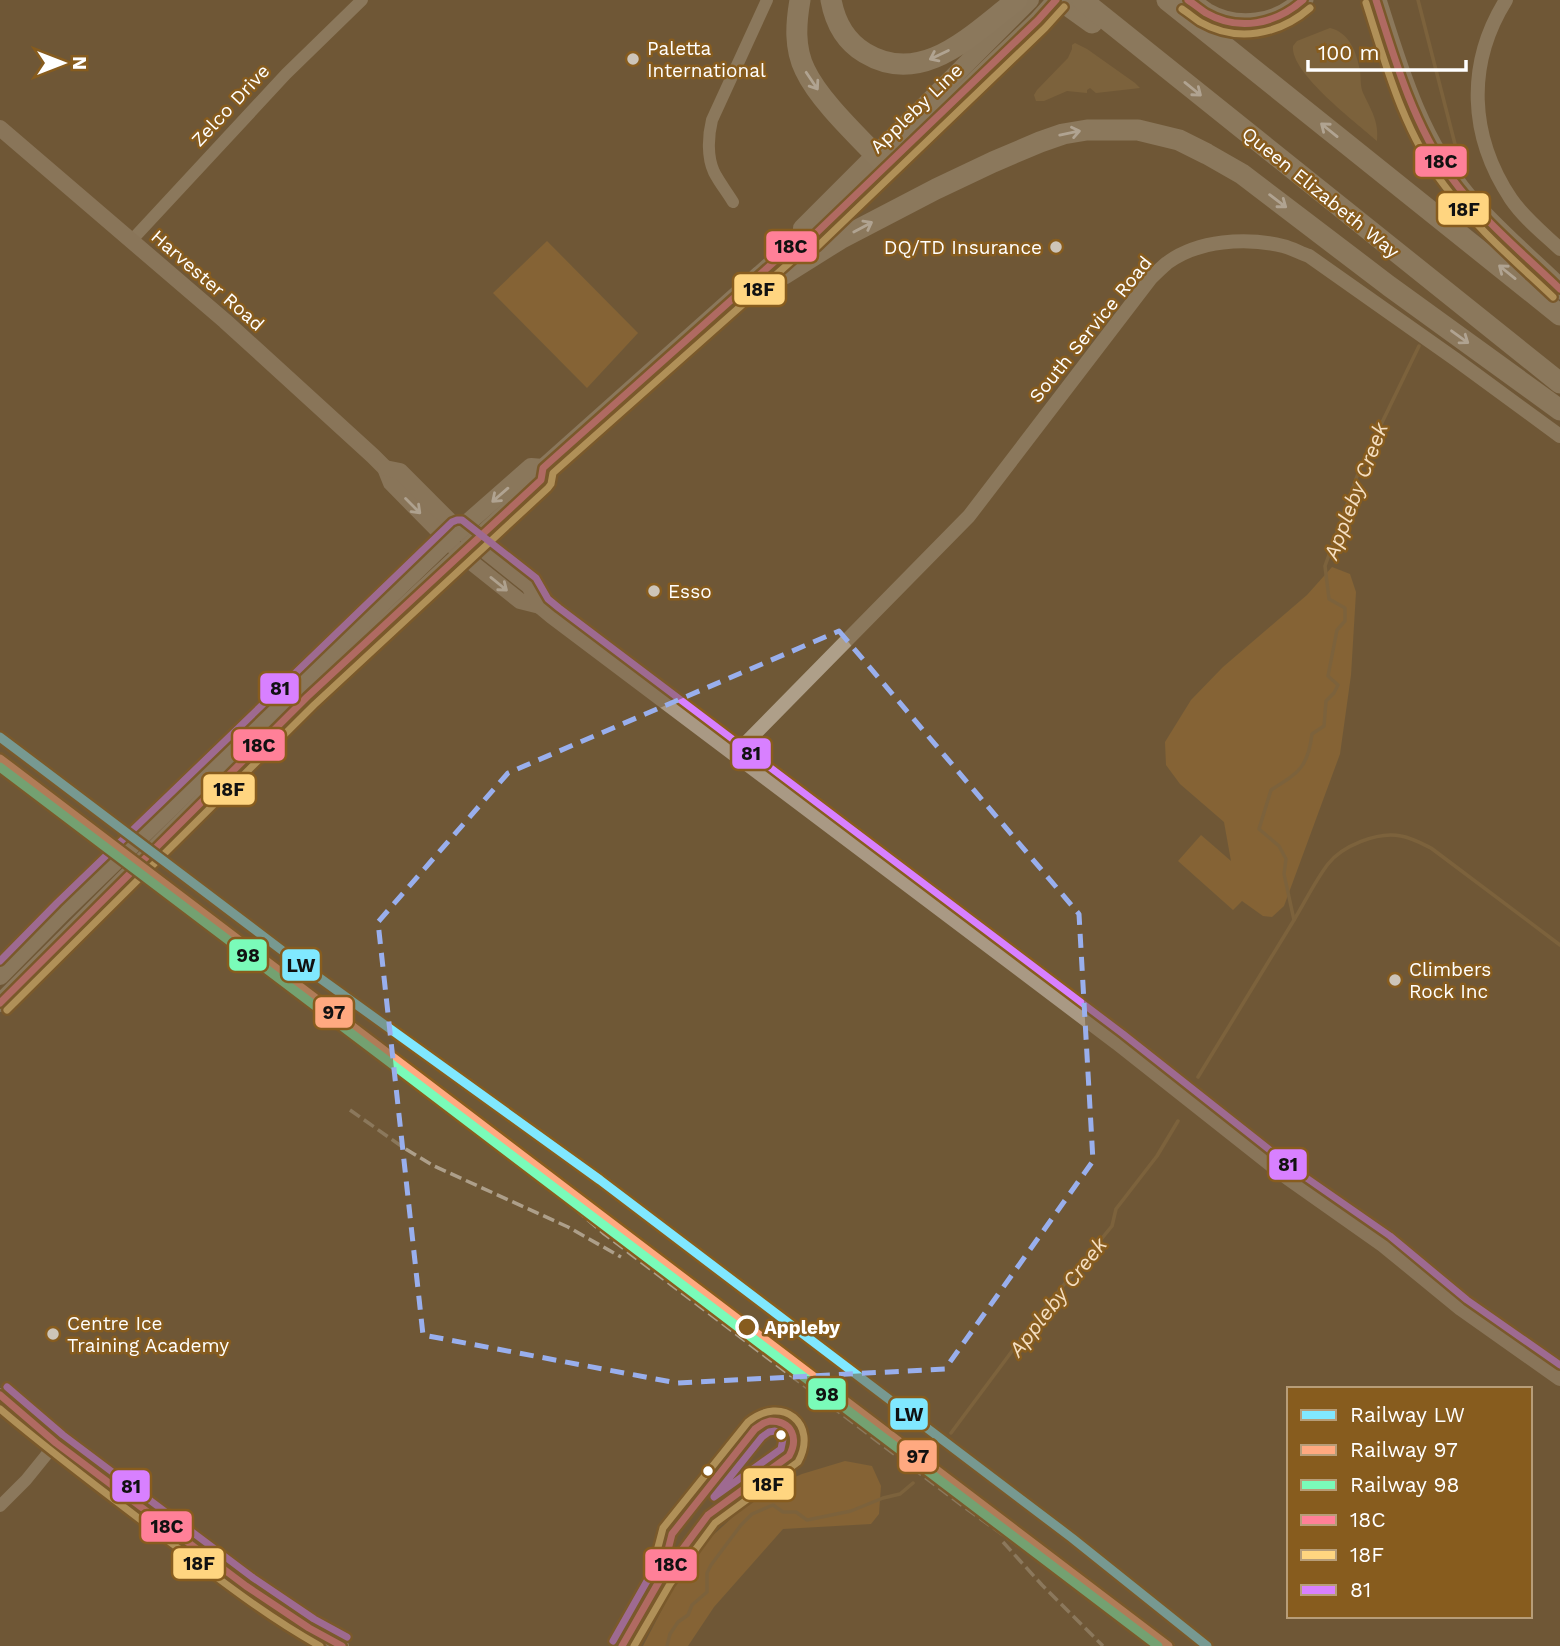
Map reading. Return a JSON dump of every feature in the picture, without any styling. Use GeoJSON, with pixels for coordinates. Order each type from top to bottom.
{"type":"FeatureCollection","features":[{"type":"Feature","properties":{"kind":"highway"},"geometry":{"type":"LineString","coordinates":[[800,0],[796,34],[804,69],[832,108],[881,161]]}},
{"type":"Feature","properties":{"kind":"highway"},"geometry":{"type":"LineString","coordinates":[[831,0],[833,13],[841,30],[860,50],[883,61],[906,65],[928,61],[947,52],[1021,3]]}},
{"type":"Feature","properties":{"kind":"highway"},"geometry":{"type":"LineString","coordinates":[[1058,0],[1121,43],[1165,66]]}},
{"type":"Feature","properties":{"kind":"highway","name":"Queen Elizabeth Way"},"geometry":{"type":"LineString","coordinates":[[1082,0],[1560,383]]}},
{"type":"Feature","properties":{"kind":"highway"},"geometry":{"type":"LineString","coordinates":[[1167,0],[1560,315]]}},
{"type":"Feature","properties":{"kind":"highway"},"geometry":{"type":"LineString","coordinates":[[1188,0],[1219,19],[1245,23],[1282,16],[1303,0]]}},
{"type":"Feature","properties":{"kind":"highway"},"geometry":{"type":"LineString","coordinates":[[1376,0],[1407,93],[1439,159],[1467,198],[1560,289]]}},
{"type":"Feature","properties":{"kind":"highway"},"geometry":{"type":"LineString","coordinates":[[759,276],[784,274],[843,238],[925,195],[1040,142],[1087,130],[1138,130],[1179,140],[1242,174],[1560,410]]}},
{"type":"Feature","properties":{"kind":"main road","name":"Appleby Line"},"geometry":{"type":"LineString","coordinates":[[0,1003],[307,697],[541,480],[543,468],[802,237],[802,228],[881,161],[1058,0]]}},
{"type":"Feature","properties":{"kind":"main road","name":"Appleby Line"},"geometry":{"type":"LineString","coordinates":[[881,161],[1021,3]]}},
{"type":"Feature","properties":{"kind":"main road","name":"Harvester Road"},"geometry":{"type":"LineString","coordinates":[[0,128],[225,321],[385,468],[400,471],[453,535],[520,601],[540,606],[1117,1042],[1289,1178],[1384,1245],[1461,1308],[1560,1378]]}},
{"type":"Feature","properties":{"kind":"main road","name":"Appleby Line"},"geometry":{"type":"LineString","coordinates":[[0,976],[199,779],[453,535],[531,467],[543,468]]}},
{"type":"Feature","properties":{"kind":"main road"},"geometry":{"type":"LineString","coordinates":[[489,528],[497,561]]}},
{"type":"Feature","properties":{"kind":"main road","name":"Harvester Road"},"geometry":{"type":"LineString","coordinates":[[468,548],[497,561],[529,586],[540,606]]}},
{"type":"Feature","properties":{"kind":"street","name":"Zelco Drive"},"geometry":{"type":"LineString","coordinates":[[131,241],[286,74],[362,0]]}},
{"type":"Feature","properties":{"kind":"street"},"geometry":{"type":"LineString","coordinates":[[733,202],[713,171],[710,130],[712,120],[767,0]]}},
{"type":"Feature","properties":{"kind":"street"},"geometry":{"type":"LineString","coordinates":[[1506,0],[1490,29],[1479,70],[1477,105],[1480,130],[1498,175],[1511,198],[1525,217],[1560,249]]}},
{"type":"Feature","properties":{"kind":"street","name":"South Service Road"},"geometry":{"type":"LineString","coordinates":[[735,754],[969,516],[1151,278],[1168,262],[1190,252],[1214,244],[1248,242],[1286,247],[1308,256],[1560,436]]}},
{"type":"Feature","properties":{"kind":"street"},"geometry":{"type":"LineString","coordinates":[[1,1398],[56,1443],[246,1586],[309,1628],[342,1646]]}},
{"type":"Feature","properties":{"kind":"street"},"geometry":{"type":"LineString","coordinates":[[0,1506],[26,1480],[56,1443]]}},
{"type":"Feature","properties":{"kind":"highlighted area"},"geometry":{"type":"Polygon","coordinates":[[[839,631],[1079,914],[1093,1161],[945,1369],[677,1383],[423,1335],[378,922],[508,773],[839,631]]]}},
{"type":"Feature","properties":{"kind":"shaded area"},"geometry":{"type":"Polygon","coordinates":[[[1330,28],[1337,30],[1347,39],[1357,57],[1362,90],[1376,122],[1377,141],[1326,97],[1302,70],[1295,57],[1293,46],[1297,41],[1330,28]]]}},
{"type":"Feature","properties":{"kind":"shaded area"},"geometry":{"type":"Polygon","coordinates":[[[1075,43],[1140,88],[1096,93],[1090,88],[1087,93],[1067,91],[1044,101],[1036,101],[1034,95],[1037,90],[1068,58],[1075,43]]]}},
{"type":"Feature","properties":{"kind":"shaded area"},"geometry":{"type":"Polygon","coordinates":[[[547,241],[638,333],[587,388],[493,293],[547,241]]]}},
{"type":"Feature","properties":{"kind":"shaded area"},"geometry":{"type":"Polygon","coordinates":[[[1332,567],[1350,574],[1356,592],[1351,675],[1340,754],[1284,906],[1272,917],[1263,916],[1242,901],[1233,910],[1178,861],[1201,835],[1231,861],[1224,822],[1180,784],[1166,765],[1165,742],[1191,700],[1223,667],[1307,595],[1332,567]]]}},
{"type":"Feature","properties":{"kind":"shaded area"},"geometry":{"type":"Polygon","coordinates":[[[845,1461],[872,1466],[881,1486],[879,1514],[871,1524],[783,1529],[714,1607],[688,1646],[643,1646],[685,1561],[760,1492],[802,1474],[845,1461]]]}},
{"type":"Feature","properties":{"kind":"waterway","name":"Appleby Creek"},"geometry":{"type":"LineString","coordinates":[[1418,0],[1456,148],[1455,158]]}},
{"type":"Feature","properties":{"kind":"waterway","name":"Appleby Creek"},"geometry":{"type":"LineString","coordinates":[[1198,1077],[1294,920],[1284,874],[1286,859],[1279,846],[1259,829],[1271,790],[1295,774],[1304,762],[1312,734],[1324,726],[1326,701],[1338,685],[1328,676],[1337,630],[1345,621],[1345,608],[1329,599],[1325,566],[1360,468],[1419,346]]}},
{"type":"Feature","properties":{"kind":"waterway","name":"Appleby Creek"},"geometry":{"type":"LineString","coordinates":[[1294,920],[1334,857],[1361,841],[1392,835],[1409,838],[1431,848],[1560,945]]}},
{"type":"Feature","properties":{"kind":"waterway","name":"Appleby Creek"},"geometry":{"type":"LineString","coordinates":[[951,1433],[1039,1315],[1112,1226],[1116,1209],[1157,1156],[1178,1121]]}},
{"type":"Feature","properties":{"kind":"waterway","name":"Appleby Creek"},"geometry":{"type":"LineString","coordinates":[[667,1646],[670,1634],[678,1622],[688,1615],[692,1605],[707,1592],[707,1573],[711,1565],[752,1514],[773,1505],[783,1512],[796,1512],[807,1520],[851,1511],[900,1494],[913,1483]]}},
{"type":"Feature","properties":{"kind":"railway"},"geometry":{"type":"LineString","coordinates":[[214,925],[494,1138],[603,1233],[964,1507],[1031,1555],[1174,1646]]}},
{"type":"Feature","properties":{"kind":"railway"},"geometry":{"type":"LineString","coordinates":[[350,1110],[434,1166],[568,1227],[621,1257]]}},
{"type":"Feature","properties":{"kind":"railway"},"geometry":{"type":"LineString","coordinates":[[1003,1542],[1103,1646]]}},
{"type":"Feature","properties":{"kind":"rail line","name":"LW"},"geometry":{"type":"LineString","coordinates":[[0,737],[296,961],[600,1180],[1072,1538],[1207,1646]]}},
{"type":"Feature","properties":{"kind":"rail line","name":"97"},"geometry":{"type":"LineString","coordinates":[[0,759],[1168,1646]]}},
{"type":"Feature","properties":{"kind":"rail line","name":"98"},"geometry":{"type":"LineString","coordinates":[[0,767],[1158,1646]]}},
{"type":"Feature","properties":{"kind":"transit line","name":"18C"},"geometry":{"type":"LineString","coordinates":[[0,1003],[307,697],[541,480],[543,468],[802,237],[810,239],[1056,0]]}},
{"type":"Feature","properties":{"kind":"transit line","name":"18C"},"geometry":{"type":"LineString","coordinates":[[1188,0],[1219,19],[1244,24],[1269,20],[1303,0]]}},
{"type":"Feature","properties":{"kind":"transit line","name":"18C"},"geometry":{"type":"LineString","coordinates":[[1376,0],[1407,92],[1438,157],[1476,208],[1560,289]]}},
{"type":"Feature","properties":{"kind":"transit line","name":"18F"},"geometry":{"type":"LineString","coordinates":[[1366,3],[1407,121],[1430,165],[1469,215],[1553,297]]}},
{"type":"Feature","properties":{"kind":"transit line","name":"18F"},"geometry":{"type":"LineString","coordinates":[[7,1010],[314,705],[548,488],[553,473],[805,249],[817,247],[1064,7]]}},
{"type":"Feature","properties":{"kind":"transit line","name":"18F"},"geometry":{"type":"LineString","coordinates":[[1182,9],[1214,29],[1243,34],[1285,25],[1310,8]]}},
{"type":"Feature","properties":{"kind":"transit line","name":"81"},"geometry":{"type":"LineString","coordinates":[[0,961],[452,522],[462,520],[536,578],[548,599],[559,608],[1123,1034],[1295,1170],[1390,1236],[1467,1300],[1560,1365]]}},
{"type":"Feature","properties":{"kind":"transit line","name":"81"},"geometry":{"type":"LineString","coordinates":[[7,1387],[63,1435],[252,1577],[314,1619],[347,1637]]}},
{"type":"Feature","properties":{"kind":"transit line","name":"18C"},"geometry":{"type":"LineString","coordinates":[[0,1395],[56,1443],[246,1586],[309,1628],[342,1646]]}},
{"type":"Feature","properties":{"kind":"transit line","name":"18F"},"geometry":{"type":"LineString","coordinates":[[0,1409],[84,1477],[225,1583],[281,1623],[320,1646]]}},
{"type":"Feature","properties":{"kind":"transit line","name":"18F"},"geometry":{"type":"LineString","coordinates":[[634,1646],[670,1584],[715,1523],[798,1462],[804,1436],[794,1417],[773,1411],[748,1422],[663,1528],[651,1574]]}},
{"type":"Feature","properties":{"kind":"transit line","name":"18C"},"geometry":{"type":"LineString","coordinates":[[770,1421],[784,1424],[792,1432],[793,1443],[789,1456],[708,1515],[661,1578],[672,1534],[755,1429],[770,1421]]}},
{"type":"Feature","properties":{"kind":"transit line","name":"81"},"geometry":{"type":"LineString","coordinates":[[775,1431],[783,1439],[781,1449],[714,1497],[762,1437],[775,1431]]}},
{"type":"Feature","properties":{"kind":"transit line","name":"81"},"geometry":{"type":"LineString","coordinates":[[613,1641],[651,1574]]}},
{"type":"Feature","properties":{"kind":"transit line","name":"18C"},"geometry":{"type":"LineString","coordinates":[[622,1646],[661,1578]]}},
{"type":"Feature","properties":{"kind":"place","name":"Paletta International"},"geometry":{"type":"Point","coordinates":[633,59]}},
{"type":"Feature","properties":{"kind":"place","name":"DQ/TD Insurance"},"geometry":{"type":"Point","coordinates":[1056,247]}},
{"type":"Feature","properties":{"kind":"place","name":"Esso"},"geometry":{"type":"Point","coordinates":[654,591]}},
{"type":"Feature","properties":{"kind":"place","name":"Climbers Rock Inc"},"geometry":{"type":"Point","coordinates":[1395,980]}},
{"type":"Feature","properties":{"kind":"place","name":"Appleby"},"geometry":{"type":"Point","coordinates":[747,1327]}},
{"type":"Feature","properties":{"kind":"place","name":"Centre Ice Training Academy"},"geometry":{"type":"Point","coordinates":[53,1334]}}]}
